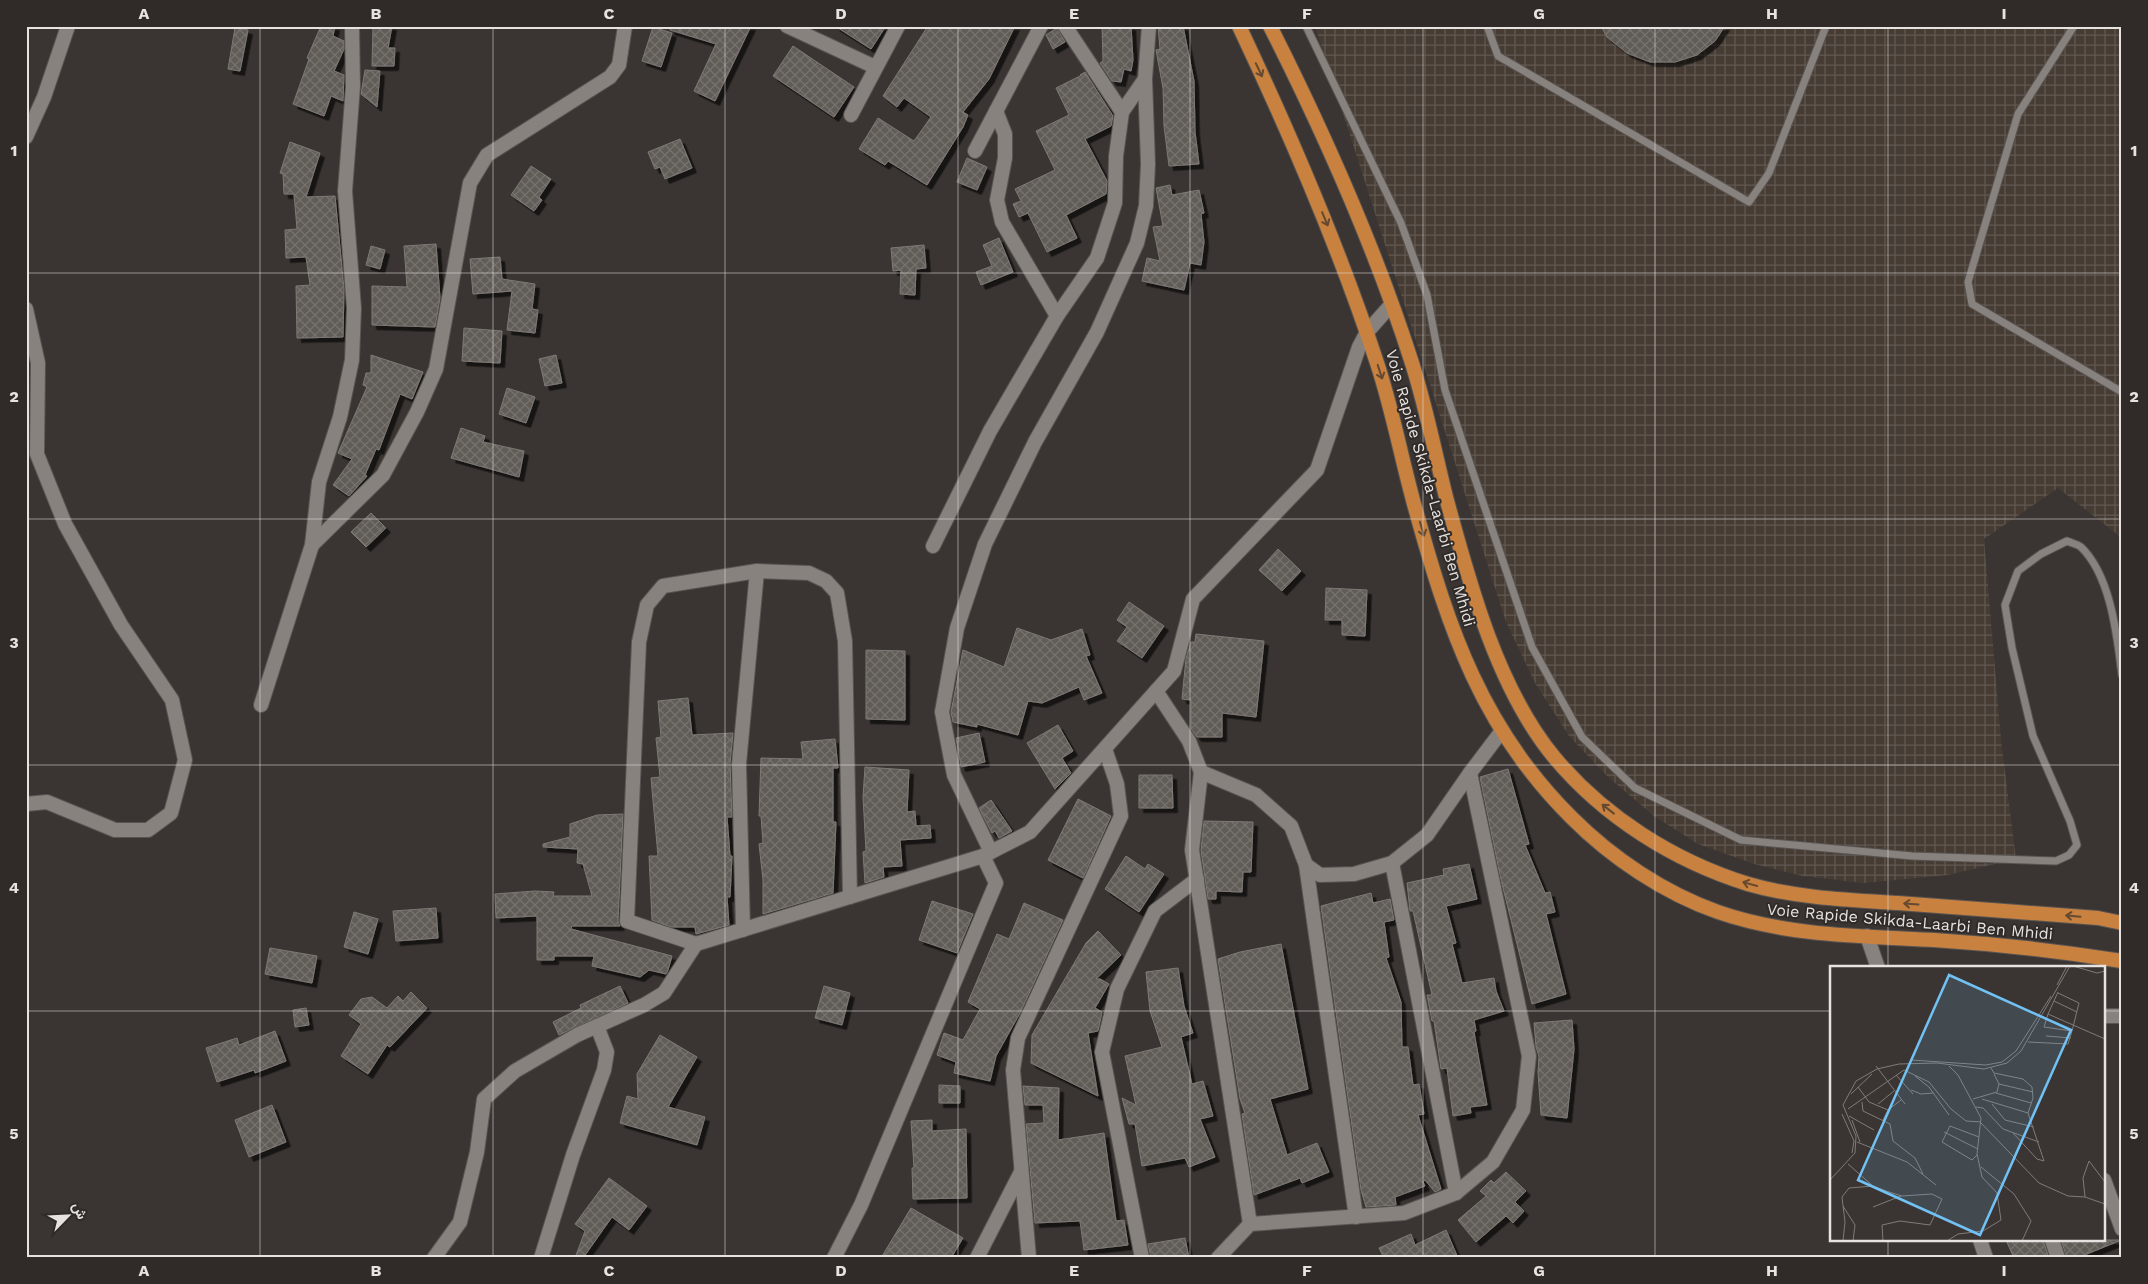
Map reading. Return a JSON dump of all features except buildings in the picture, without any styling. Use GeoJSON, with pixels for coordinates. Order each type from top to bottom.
{"type":"FeatureCollection","features":[{"type":"Feature","properties":{"kind":"highway","name":"Voie Rapide Skikda-Laarbi Ben Mhidi"},"geometry":{"type":"LineString","coordinates":[[1239,26],[1293,143],[1329,229],[1367,332],[1382,378],[1416,511],[1444,604],[1469,670],[1501,732],[1551,798],[1581,828],[1608,851],[1676,893],[1715,911],[1768,927],[2008,947],[2122,961]]}},
{"type":"Feature","properties":{"kind":"highway","name":"Voie Rapide Skikda-Laarbi Ben Mhidi"},"geometry":{"type":"LineString","coordinates":[[1270,26],[1319,124],[1347,187],[1412,364],[1447,500],[1492,643],[1521,705],[1553,756],[1595,799],[1622,820],[1674,854],[1751,885],[1794,894],[1851,900],[2098,918],[2122,923]]}},
{"type":"Feature","properties":{"kind":"street"},"geometry":{"type":"LineString","coordinates":[[26,137],[44,97],[68,26]]}},
{"type":"Feature","properties":{"kind":"street"},"geometry":{"type":"LineString","coordinates":[[261,705],[312,545],[319,482],[340,417],[352,360],[354,308],[345,191],[353,86],[352,26]]}},
{"type":"Feature","properties":{"kind":"street"},"geometry":{"type":"LineString","coordinates":[[312,545],[383,475],[436,369],[470,183],[487,155],[610,77],[619,66],[625,26]]}},
{"type":"Feature","properties":{"kind":"street"},"geometry":{"type":"LineString","coordinates":[[787,26],[876,67]]}},
{"type":"Feature","properties":{"kind":"street"},"geometry":{"type":"LineString","coordinates":[[851,115],[898,26]]}},
{"type":"Feature","properties":{"kind":"street"},"geometry":{"type":"LineString","coordinates":[[975,151],[1041,26]]}},
{"type":"Feature","properties":{"kind":"street"},"geometry":{"type":"LineString","coordinates":[[1065,26],[1122,112]]}},
{"type":"Feature","properties":{"kind":"street"},"geometry":{"type":"LineString","coordinates":[[834,1258],[861,1205],[996,883],[987,854],[954,775],[942,712],[957,628],[985,544],[1035,442],[1097,332],[1137,243],[1147,198],[1148,164],[1145,79],[1149,26]]}},
{"type":"Feature","properties":{"kind":"street"},"geometry":{"type":"LineString","coordinates":[[933,546],[990,431],[1057,316],[1097,258],[1115,203],[1116,156],[1122,112],[1145,79]]}},
{"type":"Feature","properties":{"kind":"street"},"geometry":{"type":"LineString","coordinates":[[996,112],[1005,134],[1005,158],[997,200],[1002,222],[1057,316]]}},
{"type":"Feature","properties":{"kind":"street"},"geometry":{"type":"LineString","coordinates":[[850,897],[845,642],[837,593],[826,581],[809,573],[757,572],[663,586],[647,605],[639,642],[628,921],[696,944],[850,897],[987,854],[1030,832],[1174,671],[1193,599],[1317,470],[1358,347],[1367,332],[1391,306]]}},
{"type":"Feature","properties":{"kind":"street"},"geometry":{"type":"LineString","coordinates":[[26,309],[28,333],[38,363],[32,438],[37,454],[66,524],[121,624],[172,700],[184,760],[171,813],[148,830],[115,830],[47,802],[26,804]]}},
{"type":"Feature","properties":{"kind":"street"},"geometry":{"type":"LineString","coordinates":[[742,930],[739,764],[757,572]]}},
{"type":"Feature","properties":{"kind":"street"},"geometry":{"type":"LineString","coordinates":[[1156,691],[1189,741],[1201,772],[1192,850],[1250,1224]]}},
{"type":"Feature","properties":{"kind":"street"},"geometry":{"type":"LineString","coordinates":[[1306,865],[1320,875],[1354,874],[1392,862],[1427,835],[1501,732]]}},
{"type":"Feature","properties":{"kind":"street"},"geometry":{"type":"LineString","coordinates":[[1029,1258],[1012,1070],[1018,1038],[1121,816],[1117,784],[1105,749]]}},
{"type":"Feature","properties":{"kind":"street"},"geometry":{"type":"LineString","coordinates":[[1201,772],[1256,795],[1291,826],[1306,865],[1356,1217]]}},
{"type":"Feature","properties":{"kind":"street"},"geometry":{"type":"LineString","coordinates":[[1218,1258],[1250,1224],[1404,1213],[1456,1193],[1493,1162],[1523,1110],[1529,1056],[1470,773]]}},
{"type":"Feature","properties":{"kind":"street"},"geometry":{"type":"LineString","coordinates":[[1392,862],[1456,1193]]}},
{"type":"Feature","properties":{"kind":"street"},"geometry":{"type":"LineString","coordinates":[[1142,1258],[1102,1052],[1117,989],[1155,911],[1197,879]]}},
{"type":"Feature","properties":{"kind":"street"},"geometry":{"type":"LineString","coordinates":[[1866,936],[1877,966]]}},
{"type":"Feature","properties":{"kind":"street"},"geometry":{"type":"LineString","coordinates":[[434,1258],[460,1222],[477,1152],[484,1099],[515,1071],[577,1035],[664,993],[696,944]]}},
{"type":"Feature","properties":{"kind":"street"},"geometry":{"type":"LineString","coordinates":[[2106,1016],[2122,1016]]}},
{"type":"Feature","properties":{"kind":"street"},"geometry":{"type":"LineString","coordinates":[[540,1258],[572,1155],[604,1070],[607,1052],[597,1026]]}},
{"type":"Feature","properties":{"kind":"street"},"geometry":{"type":"LineString","coordinates":[[978,1258],[1021,1171]]}},
{"type":"Feature","properties":{"kind":"street"},"geometry":{"type":"LineString","coordinates":[[2106,1185],[2122,1229]]}},
{"type":"Feature","properties":{"kind":"street"},"geometry":{"type":"LineString","coordinates":[[1981,1242],[1986,1258]]}},
{"type":"Feature","properties":{"kind":"street"},"geometry":{"type":"LineString","coordinates":[[2053,1242],[2058,1258]]}},
{"type":"Feature","properties":{"kind":"lane"},"geometry":{"type":"LineString","coordinates":[[1306,26],[1401,223],[1427,295],[1445,390],[1532,647],[1582,737],[1635,788],[1741,840],[1912,856],[2056,861],[2069,855],[2077,845],[2070,821],[2033,736],[2012,648],[2005,606],[2018,571],[2041,554],[2066,541],[2080,546],[2095,567],[2114,615],[2122,675]]}},
{"type":"Feature","properties":{"kind":"lane"},"geometry":{"type":"LineString","coordinates":[[1487,26],[1498,56],[1749,202],[1769,173],[1826,26]]}},
{"type":"Feature","properties":{"kind":"lane"},"geometry":{"type":"LineString","coordinates":[[2074,26],[2018,114],[1968,282],[1972,304],[2122,392]]}},
{"type":"Feature","properties":{"kind":"shaded area"},"geometry":{"type":"Polygon","coordinates":[[[1315,26],[2122,26],[2122,538],[2058,488],[1984,539],[2001,740],[2016,859],[1948,875],[1864,883],[1803,876],[1754,864],[1698,844],[1654,816],[1608,777],[1569,736],[1535,683],[1506,622],[1315,26]]]}}]}
